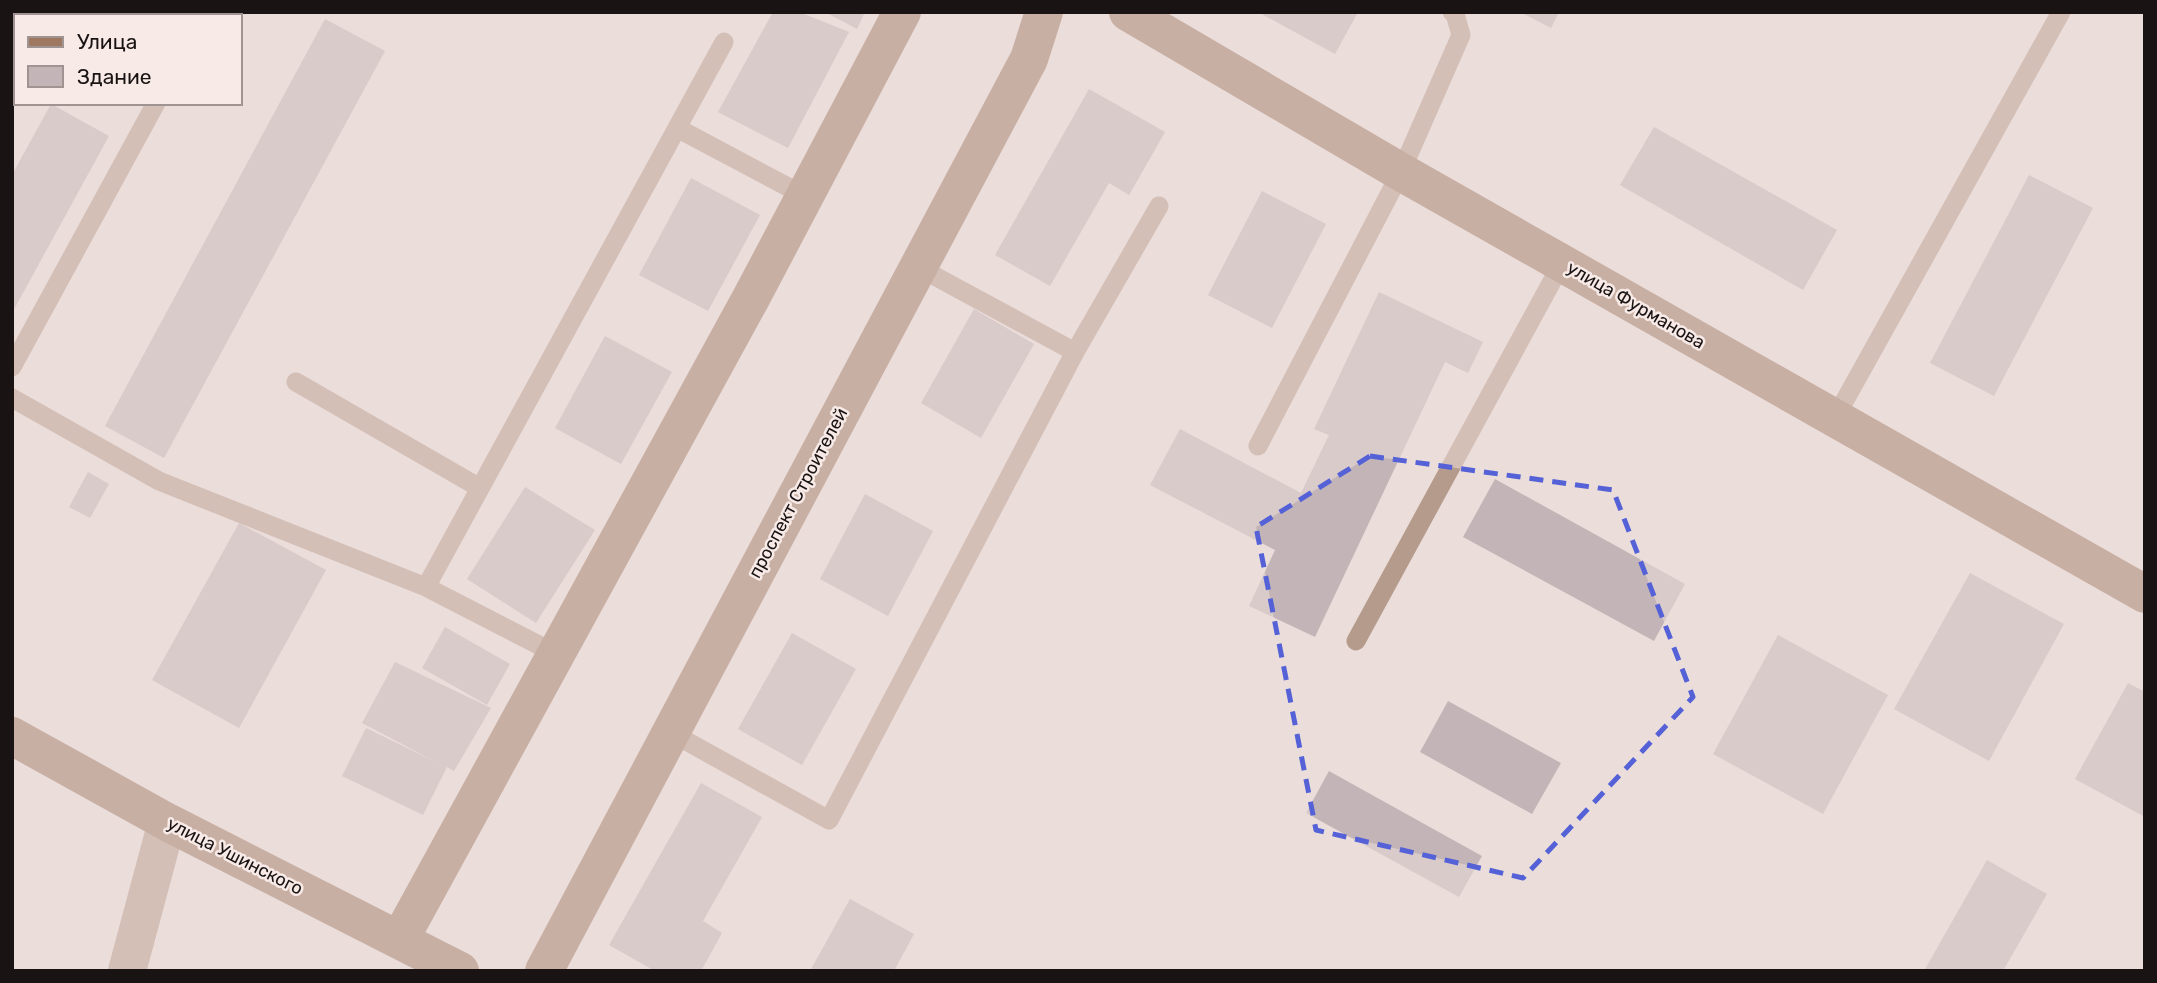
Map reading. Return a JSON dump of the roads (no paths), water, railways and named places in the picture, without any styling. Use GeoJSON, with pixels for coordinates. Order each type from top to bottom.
{"type":"FeatureCollection","features":[{"type":"Feature","properties":{"kind":"street"},"geometry":{"type":"LineString","coordinates":[[400,939],[805,196],[902,12]]}},
{"type":"Feature","properties":{"kind":"street","name":"проспект Строителей"},"geometry":{"type":"LineString","coordinates":[[544,971],[1029,59],[1044,12]]}},
{"type":"Feature","properties":{"kind":"street","name":"улица Фурманова"},"geometry":{"type":"LineString","coordinates":[[1128,12],[1401,172],[2145,594]]}},
{"type":"Feature","properties":{"kind":"street","name":"улица Ушинского"},"geometry":{"type":"LineString","coordinates":[[12,736],[167,822],[460,971]]}},
{"type":"Feature","properties":{"kind":"street"},"geometry":{"type":"LineString","coordinates":[[127,971],[167,822]]}},
{"type":"Feature","properties":{"kind":"lane"},"geometry":{"type":"LineString","coordinates":[[1258,446],[1401,172],[1461,34],[1452,12]]}},
{"type":"Feature","properties":{"kind":"lane"},"geometry":{"type":"LineString","coordinates":[[1835,418],[2061,12]]}},
{"type":"Feature","properties":{"kind":"lane"},"geometry":{"type":"LineString","coordinates":[[426,587],[724,42]]}},
{"type":"Feature","properties":{"kind":"lane"},"geometry":{"type":"LineString","coordinates":[[12,367],[155,105]]}},
{"type":"Feature","properties":{"kind":"lane"},"geometry":{"type":"LineString","coordinates":[[677,128],[805,196]]}},
{"type":"Feature","properties":{"kind":"lane"},"geometry":{"type":"LineString","coordinates":[[670,732],[828,820],[1075,352],[1159,206]]}},
{"type":"Feature","properties":{"kind":"lane"},"geometry":{"type":"LineString","coordinates":[[1356,641],[1562,263]]}},
{"type":"Feature","properties":{"kind":"lane"},"geometry":{"type":"LineString","coordinates":[[918,267],[1075,352]]}},
{"type":"Feature","properties":{"kind":"lane"},"geometry":{"type":"LineString","coordinates":[[296,382],[480,488]]}},
{"type":"Feature","properties":{"kind":"lane"},"geometry":{"type":"LineString","coordinates":[[12,398],[159,481],[426,587],[556,654]]}}]}
